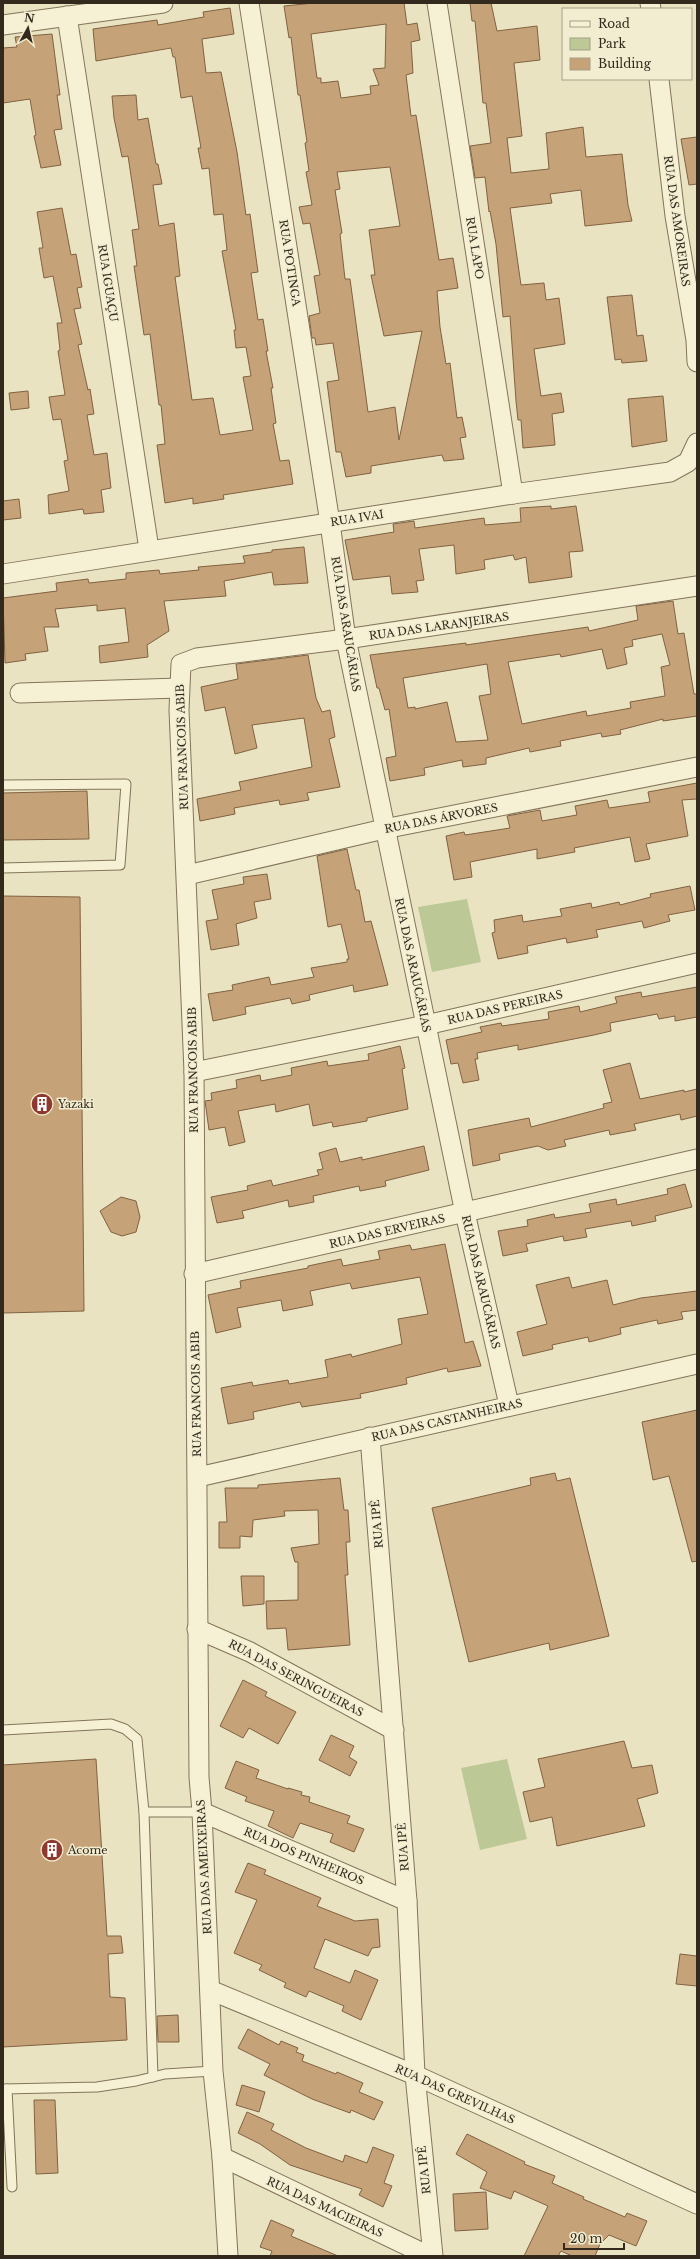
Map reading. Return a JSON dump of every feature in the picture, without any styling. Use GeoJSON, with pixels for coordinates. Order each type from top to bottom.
{"type":"FeatureCollection","features":[{"type":"Feature","properties":{"kind":"street"},"geometry":{"type":"LineString","coordinates":[[3,26],[164,3]]}},
{"type":"Feature","properties":{"kind":"street","name":"RUA POTINGA"},"geometry":{"type":"LineString","coordinates":[[249,3],[330,523]]}},
{"type":"Feature","properties":{"kind":"street","name":"RUA LAPO"},"geometry":{"type":"LineString","coordinates":[[437,3],[513,494]]}},
{"type":"Feature","properties":{"kind":"street","name":"RUA IGUAÇU"},"geometry":{"type":"LineString","coordinates":[[67,16],[149,550]]}},
{"type":"Feature","properties":{"kind":"street","name":"RUA DAS AMOREIRAS"},"geometry":{"type":"LineString","coordinates":[[659,80],[676,224],[696,340],[697,362]]}},
{"type":"Feature","properties":{"kind":"street","name":"RUA IVAI"},"geometry":{"type":"LineString","coordinates":[[3,574],[513,494],[670,472],[688,462],[697,443]]}},
{"type":"Feature","properties":{"kind":"street","name":"RUA DAS ARAUCÁRIAS"},"geometry":{"type":"LineString","coordinates":[[330,523],[346,639],[384,829],[465,1213],[509,1406]]}},
{"type":"Feature","properties":{"kind":"street","name":"RUA DAS LARANJEIRAS"},"geometry":{"type":"LineString","coordinates":[[182,664],[197,658],[346,639],[697,586]]}},
{"type":"Feature","properties":{"kind":"street","name":"RUA FRANCOIS ABIB"},"geometry":{"type":"LineString","coordinates":[[182,664],[179,688],[194,1072],[194,1274],[198,1477]]}},
{"type":"Feature","properties":{"kind":"street"},"geometry":{"type":"LineString","coordinates":[[20,693],[179,688]]}},
{"type":"Feature","properties":{"kind":"street","name":"RUA DAS ÁRVORES"},"geometry":{"type":"LineString","coordinates":[[187,875],[384,829],[697,767]]}},
{"type":"Feature","properties":{"kind":"street","name":"RUA DAS PEREIRAS"},"geometry":{"type":"LineString","coordinates":[[194,1072],[426,1025],[697,963]]}},
{"type":"Feature","properties":{"kind":"street","name":"RUA DAS ERVEIRAS"},"geometry":{"type":"LineString","coordinates":[[194,1274],[697,1160]]}},
{"type":"Feature","properties":{"kind":"street","name":"RUA DAS CASTANHEIRAS"},"geometry":{"type":"LineString","coordinates":[[198,1477],[697,1364]]}},
{"type":"Feature","properties":{"kind":"street","name":"RUA IPÊ"},"geometry":{"type":"LineString","coordinates":[[370,1437],[394,1730],[406,1901],[415,2075],[433,2256]]}},
{"type":"Feature","properties":{"kind":"street","name":"RUA DAS AMEIXEIRAS"},"geometry":{"type":"LineString","coordinates":[[198,1477],[197,1629],[199,1777],[202,1812],[213,2071],[222,2157],[228,2256]]}},
{"type":"Feature","properties":{"kind":"street","name":"RUA DAS SERINGUEIRAS"},"geometry":{"type":"LineString","coordinates":[[197,1629],[250,1652],[394,1730]]}},
{"type":"Feature","properties":{"kind":"street","name":"RUA DOS PINHEIROS"},"geometry":{"type":"LineString","coordinates":[[202,1812],[406,1901]]}},
{"type":"Feature","properties":{"kind":"street","name":"RUA DAS GREVILHAS"},"geometry":{"type":"LineString","coordinates":[[210,1990],[415,2075],[697,2204]]}},
{"type":"Feature","properties":{"kind":"street","name":"RUA DAS MACIEIRAS"},"geometry":{"type":"LineString","coordinates":[[222,2157],[429,2256]]}},
{"type":"Feature","properties":{"kind":"lane"},"geometry":{"type":"LineString","coordinates":[[3,785],[126,784],[120,865],[3,868]]}},
{"type":"Feature","properties":{"kind":"lane"},"geometry":{"type":"LineString","coordinates":[[3,1730],[111,1724],[126,1729],[137,1739],[144,1812],[153,2077]]}},
{"type":"Feature","properties":{"kind":"lane"},"geometry":{"type":"LineString","coordinates":[[144,1812],[202,1812]]}},
{"type":"Feature","properties":{"kind":"lane"},"geometry":{"type":"LineString","coordinates":[[12,2187],[5,2089],[97,2086],[165,2074],[213,2071]]}},
{"type":"Feature","properties":{"kind":"green space"},"geometry":{"type":"Polygon","coordinates":[[[467,899],[481,962],[432,972],[418,907],[467,899]]]}},
{"type":"Feature","properties":{"kind":"green space"},"geometry":{"type":"Polygon","coordinates":[[[507,1759],[527,1839],[480,1850],[461,1768],[507,1759]]]}},
{"type":"Feature","properties":{"kind":"building"},"geometry":{"type":"Polygon","coordinates":[[[314,3],[404,3],[407,25],[417,23],[420,40],[411,42],[413,73],[406,75],[411,116],[416,115],[439,260],[453,258],[458,288],[437,291],[440,327],[446,364],[450,363],[457,418],[462,417],[466,437],[460,438],[464,459],[444,461],[442,455],[402,461],[371,466],[371,473],[346,477],[341,452],[336,452],[327,382],[339,380],[333,343],[316,345],[315,338],[312,338],[309,316],[320,313],[314,276],[320,275],[310,223],[303,224],[299,207],[312,205],[306,172],[309,171],[305,143],[307,142],[300,95],[298,95],[291,37],[289,38],[284,6],[314,3]],[[386,24],[311,34],[317,78],[321,78],[321,83],[338,81],[341,98],[371,94],[370,86],[379,85],[373,69],[385,68],[386,24]],[[390,167],[337,172],[340,189],[335,190],[342,233],[340,234],[345,279],[350,279],[368,412],[395,407],[399,440],[422,331],[384,336],[371,275],[375,275],[369,230],[400,226],[390,167]]]}},
{"type":"Feature","properties":{"kind":"building"},"geometry":{"type":"Polygon","coordinates":[[[470,3],[491,3],[497,31],[537,26],[540,60],[514,63],[522,136],[507,138],[511,173],[549,169],[546,133],[583,127],[586,157],[622,154],[628,205],[632,221],[585,226],[581,190],[550,194],[552,203],[510,208],[521,285],[544,283],[546,300],[559,298],[565,344],[534,349],[541,396],[561,393],[564,412],[552,414],[555,445],[523,448],[521,420],[518,420],[516,401],[510,316],[503,317],[496,244],[490,211],[489,212],[485,177],[475,178],[470,146],[491,143],[486,103],[483,103],[475,21],[472,21],[470,3]]]}},
{"type":"Feature","properties":{"kind":"building"},"geometry":{"type":"Polygon","coordinates":[[[230,8],[234,34],[202,39],[206,73],[221,72],[237,152],[246,215],[250,214],[258,272],[251,273],[258,320],[263,319],[268,351],[266,351],[273,388],[271,388],[276,423],[273,424],[280,461],[289,460],[293,484],[223,495],[224,499],[193,504],[193,498],[165,503],[157,445],[165,444],[161,405],[159,405],[150,334],[144,335],[134,266],[137,266],[132,230],[139,229],[128,156],[122,157],[114,118],[112,96],[136,95],[138,120],[148,118],[156,164],[158,164],[162,184],[153,185],[159,226],[174,223],[180,276],[175,277],[192,400],[213,398],[220,435],[253,430],[243,377],[251,376],[246,347],[236,348],[234,330],[236,330],[222,251],[227,250],[223,214],[214,215],[209,168],[202,169],[198,148],[201,148],[192,96],[181,98],[175,57],[173,57],[171,48],[96,61],[93,29],[157,20],[158,25],[204,17],[203,12],[230,8]]]}},
{"type":"Feature","properties":{"kind":"building"},"geometry":{"type":"Polygon","coordinates":[[[52,34],[60,95],[57,95],[62,129],[54,130],[61,165],[41,168],[34,136],[36,135],[30,99],[3,103],[3,48],[17,47],[15,37],[52,34]]]}},
{"type":"Feature","properties":{"kind":"building"},"geometry":{"type":"Polygon","coordinates":[[[697,137],[697,184],[689,185],[681,139],[697,137]]]}},
{"type":"Feature","properties":{"kind":"building"},"geometry":{"type":"Polygon","coordinates":[[[62,208],[71,255],[76,254],[82,287],[77,288],[81,308],[74,309],[82,344],[78,345],[88,390],[90,389],[94,414],[87,415],[94,455],[107,453],[111,488],[101,490],[104,512],[84,514],[83,509],[49,514],[48,495],[69,491],[64,461],[68,460],[61,419],[53,420],[49,397],[65,395],[58,351],[60,350],[57,323],[62,323],[53,276],[44,278],[39,248],[43,248],[37,212],[62,208]]]}},
{"type":"Feature","properties":{"kind":"building"},"geometry":{"type":"Polygon","coordinates":[[[632,295],[637,336],[643,335],[647,361],[622,363],[621,359],[615,360],[607,297],[632,295]]]}},
{"type":"Feature","properties":{"kind":"building"},"geometry":{"type":"Polygon","coordinates":[[[28,391],[29,408],[11,410],[9,393],[28,391]]]}},
{"type":"Feature","properties":{"kind":"building"},"geometry":{"type":"Polygon","coordinates":[[[663,396],[667,441],[632,447],[628,399],[663,396]]]}},
{"type":"Feature","properties":{"kind":"building"},"geometry":{"type":"Polygon","coordinates":[[[19,499],[21,518],[3,520],[3,501],[19,499]]]}},
{"type":"Feature","properties":{"kind":"building"},"geometry":{"type":"Polygon","coordinates":[[[551,506],[551,509],[576,506],[583,551],[569,552],[572,577],[529,583],[526,557],[515,560],[513,555],[484,560],[485,569],[456,574],[454,545],[419,549],[424,580],[416,581],[418,592],[392,594],[390,576],[353,580],[345,540],[394,532],[393,524],[414,521],[415,528],[484,518],[485,525],[521,522],[520,508],[551,506]]]}},
{"type":"Feature","properties":{"kind":"building"},"geometry":{"type":"Polygon","coordinates":[[[304,547],[308,583],[274,585],[272,572],[224,581],[226,596],[164,601],[169,631],[147,645],[148,657],[100,663],[99,646],[129,642],[125,608],[97,611],[97,605],[55,609],[59,627],[44,627],[48,651],[25,654],[26,660],[5,663],[3,598],[57,591],[56,583],[88,579],[89,583],[126,579],[126,573],[159,570],[160,574],[199,570],[198,567],[245,563],[243,556],[272,552],[272,550],[304,547]]]}},
{"type":"Feature","properties":{"kind":"building"},"geometry":{"type":"Polygon","coordinates":[[[673,601],[678,634],[684,633],[694,694],[697,694],[697,716],[663,721],[663,719],[620,730],[621,734],[602,737],[601,733],[560,741],[561,746],[530,752],[529,748],[486,758],[486,764],[463,767],[462,760],[424,768],[425,775],[390,781],[386,758],[396,756],[389,709],[385,710],[379,688],[377,688],[370,655],[466,643],[466,645],[588,627],[589,631],[638,620],[636,606],[673,601]],[[662,634],[632,640],[633,646],[624,648],[627,664],[607,669],[602,649],[561,657],[560,654],[508,662],[522,724],[586,711],[587,716],[631,708],[630,702],[665,696],[661,667],[670,665],[662,634]],[[487,664],[403,678],[408,708],[415,707],[415,709],[447,702],[456,742],[488,740],[479,696],[491,694],[487,664]]]}},
{"type":"Feature","properties":{"kind":"building"},"geometry":{"type":"Polygon","coordinates":[[[308,655],[316,698],[322,712],[330,710],[335,737],[329,739],[340,787],[307,793],[309,800],[280,805],[279,800],[234,808],[235,814],[200,821],[197,799],[241,790],[239,782],[312,767],[304,718],[252,725],[257,748],[235,754],[225,707],[205,711],[201,687],[238,679],[236,664],[308,655]]]}},
{"type":"Feature","properties":{"kind":"building"},"geometry":{"type":"Polygon","coordinates":[[[697,783],[697,799],[682,800],[688,836],[646,844],[650,859],[635,862],[630,837],[574,848],[575,852],[537,859],[537,849],[470,862],[472,877],[454,880],[446,836],[464,832],[465,835],[510,828],[507,816],[540,810],[542,821],[577,815],[575,806],[607,800],[609,808],[650,802],[648,792],[697,783]]]}},
{"type":"Feature","properties":{"kind":"building"},"geometry":{"type":"Polygon","coordinates":[[[87,791],[89,839],[3,840],[3,793],[87,791]]]}},
{"type":"Feature","properties":{"kind":"building"},"geometry":{"type":"Polygon","coordinates":[[[347,849],[356,890],[359,890],[365,922],[371,921],[388,985],[354,992],[353,985],[309,995],[310,1000],[292,1004],[290,998],[245,1007],[246,1014],[213,1021],[208,994],[233,990],[232,985],[269,977],[271,985],[314,977],[311,968],[347,962],[347,959],[349,959],[341,924],[328,927],[317,856],[347,849]]]}},
{"type":"Feature","properties":{"kind":"building"},"geometry":{"type":"Polygon","coordinates":[[[267,874],[271,899],[254,902],[257,918],[236,924],[239,945],[211,950],[206,921],[218,919],[212,890],[244,884],[243,877],[267,874]]]}},
{"type":"Feature","properties":{"kind":"building"},"geometry":{"type":"Polygon","coordinates":[[[690,886],[695,910],[668,915],[670,921],[644,928],[642,921],[596,930],[598,937],[567,943],[566,938],[527,946],[528,953],[498,959],[492,933],[495,932],[494,920],[522,915],[523,922],[562,916],[560,909],[591,903],[592,908],[619,902],[620,905],[651,897],[650,894],[690,886]]]}},
{"type":"Feature","properties":{"kind":"building","name":"Yazaki"},"geometry":{"type":"Polygon","coordinates":[[[3,896],[80,897],[84,1311],[3,1313],[3,896]]]}},
{"type":"Feature","properties":{"kind":"building"},"geometry":{"type":"Polygon","coordinates":[[[697,987],[697,1017],[675,1021],[675,1016],[659,1019],[657,1014],[610,1023],[611,1031],[594,1035],[518,1050],[518,1045],[477,1053],[478,1059],[475,1059],[479,1080],[463,1083],[458,1063],[451,1064],[446,1040],[482,1032],[480,1027],[501,1023],[502,1026],[549,1019],[548,1012],[579,1006],[580,1012],[617,1003],[615,997],[641,992],[642,997],[697,987]]]}},
{"type":"Feature","properties":{"kind":"building"},"geometry":{"type":"Polygon","coordinates":[[[400,1046],[405,1068],[402,1069],[408,1109],[367,1118],[367,1121],[333,1127],[332,1122],[313,1126],[309,1104],[276,1112],[275,1104],[238,1111],[245,1142],[229,1146],[225,1127],[209,1130],[205,1101],[212,1100],[211,1093],[237,1088],[236,1080],[260,1075],[261,1081],[292,1075],[291,1068],[327,1061],[328,1066],[369,1060],[368,1054],[400,1046]]]}},
{"type":"Feature","properties":{"kind":"building"},"geometry":{"type":"Polygon","coordinates":[[[630,1063],[640,1099],[684,1090],[684,1092],[697,1089],[697,1116],[681,1120],[680,1114],[634,1124],[636,1130],[610,1135],[609,1130],[564,1140],[566,1146],[548,1150],[538,1146],[499,1154],[500,1160],[473,1166],[468,1130],[529,1118],[531,1127],[604,1108],[603,1104],[612,1102],[603,1070],[630,1063]]]}},
{"type":"Feature","properties":{"kind":"building"},"geometry":{"type":"Polygon","coordinates":[[[424,1146],[429,1170],[385,1181],[386,1186],[360,1191],[359,1186],[313,1196],[314,1202],[289,1207],[288,1200],[242,1211],[244,1218],[217,1223],[211,1197],[248,1190],[247,1186],[271,1180],[273,1186],[319,1175],[317,1170],[323,1169],[319,1153],[336,1148],[340,1162],[362,1157],[362,1160],[424,1146]]]}},
{"type":"Feature","properties":{"kind":"building"},"geometry":{"type":"Polygon","coordinates":[[[685,1184],[692,1207],[655,1216],[656,1221],[632,1226],[631,1221],[585,1229],[587,1237],[564,1241],[563,1236],[526,1244],[528,1251],[503,1256],[498,1231],[528,1226],[527,1220],[554,1214],[555,1218],[591,1212],[589,1204],[616,1199],[617,1205],[668,1194],[667,1189],[685,1184]]]}},
{"type":"Feature","properties":{"kind":"building"},"geometry":{"type":"Polygon","coordinates":[[[121,1197],[136,1201],[140,1217],[136,1232],[122,1236],[111,1232],[100,1211],[121,1197]]]}},
{"type":"Feature","properties":{"kind":"building"},"geometry":{"type":"Polygon","coordinates":[[[445,1244],[465,1343],[473,1341],[481,1366],[448,1372],[447,1368],[406,1378],[407,1384],[360,1394],[361,1398],[302,1407],[300,1402],[253,1412],[254,1419],[228,1424],[221,1388],[252,1382],[253,1386],[288,1380],[289,1384],[328,1377],[325,1360],[351,1354],[352,1357],[402,1344],[398,1319],[428,1314],[420,1277],[352,1289],[350,1283],[310,1291],[313,1305],[283,1311],[281,1300],[237,1308],[241,1327],[216,1333],[208,1295],[241,1288],[240,1281],[308,1268],[308,1266],[341,1259],[343,1266],[380,1259],[378,1251],[410,1245],[412,1250],[445,1244]]]}},
{"type":"Feature","properties":{"kind":"building"},"geometry":{"type":"Polygon","coordinates":[[[569,1277],[572,1288],[607,1280],[613,1305],[641,1298],[697,1291],[697,1310],[681,1312],[683,1319],[658,1324],[657,1320],[620,1328],[621,1334],[589,1342],[588,1337],[552,1345],[553,1349],[523,1356],[517,1332],[547,1324],[536,1285],[569,1277]]]}},
{"type":"Feature","properties":{"kind":"building"},"geometry":{"type":"Polygon","coordinates":[[[697,1410],[697,1561],[692,1562],[669,1476],[653,1480],[642,1422],[697,1410]]]}},
{"type":"Feature","properties":{"kind":"building"},"geometry":{"type":"Polygon","coordinates":[[[555,1473],[557,1481],[570,1478],[609,1636],[550,1650],[549,1643],[469,1662],[432,1508],[531,1485],[530,1478],[555,1473]]]}},
{"type":"Feature","properties":{"kind":"building"},"geometry":{"type":"Polygon","coordinates":[[[340,1478],[344,1510],[348,1510],[350,1542],[346,1542],[348,1575],[345,1575],[350,1645],[288,1650],[286,1628],[267,1629],[266,1601],[298,1600],[298,1562],[295,1562],[291,1548],[319,1544],[318,1510],[284,1511],[285,1516],[253,1520],[252,1537],[240,1536],[240,1548],[219,1548],[219,1522],[227,1522],[225,1488],[258,1488],[258,1485],[340,1478]]]}},
{"type":"Feature","properties":{"kind":"building"},"geometry":{"type":"Polygon","coordinates":[[[241,1576],[264,1576],[264,1604],[243,1606],[241,1576]]]}},
{"type":"Feature","properties":{"kind":"building"},"geometry":{"type":"Polygon","coordinates":[[[243,1680],[267,1692],[265,1696],[296,1712],[278,1744],[249,1728],[243,1738],[220,1726],[243,1680]]]}},
{"type":"Feature","properties":{"kind":"building"},"geometry":{"type":"Polygon","coordinates":[[[331,1735],[354,1746],[349,1757],[357,1762],[350,1776],[319,1760],[331,1735]]]}},
{"type":"Feature","properties":{"kind":"building"},"geometry":{"type":"Polygon","coordinates":[[[624,1741],[632,1768],[652,1765],[658,1793],[637,1799],[645,1826],[557,1846],[552,1817],[530,1822],[523,1792],[545,1787],[538,1759],[624,1741]]]}},
{"type":"Feature","properties":{"kind":"building","name":"Acome"},"geometry":{"type":"Polygon","coordinates":[[[96,1759],[107,1936],[121,1936],[123,1953],[108,1954],[110,1997],[125,1998],[127,2040],[3,2047],[3,1765],[96,1759]]]}},
{"type":"Feature","properties":{"kind":"building"},"geometry":{"type":"Polygon","coordinates":[[[236,1761],[259,1770],[256,1778],[288,1789],[302,1792],[301,1795],[310,1797],[309,1802],[350,1816],[347,1823],[364,1829],[354,1852],[330,1842],[333,1834],[300,1823],[293,1838],[268,1826],[274,1811],[245,1801],[247,1797],[225,1788],[236,1761]]]}},
{"type":"Feature","properties":{"kind":"building"},"geometry":{"type":"Polygon","coordinates":[[[248,1863],[266,1870],[264,1874],[321,1898],[317,1906],[355,1921],[378,1919],[380,1947],[372,1948],[368,1956],[325,1939],[314,1968],[350,1983],[355,1970],[378,1980],[361,2020],[342,2011],[344,2006],[309,1991],[306,1997],[284,1987],[286,1983],[259,1970],[262,1965],[234,1953],[257,1900],[235,1892],[248,1863]]]}},
{"type":"Feature","properties":{"kind":"building"},"geometry":{"type":"Polygon","coordinates":[[[680,1954],[697,1956],[697,1986],[676,1984],[680,1954]]]}},
{"type":"Feature","properties":{"kind":"building"},"geometry":{"type":"Polygon","coordinates":[[[178,2015],[179,2042],[158,2042],[157,2016],[178,2015]]]}},
{"type":"Feature","properties":{"kind":"building"},"geometry":{"type":"Polygon","coordinates":[[[248,2029],[279,2045],[281,2041],[298,2048],[296,2052],[304,2055],[302,2061],[336,2074],[337,2072],[363,2083],[359,2092],[383,2102],[374,2120],[351,2110],[350,2113],[312,2099],[264,2075],[270,2064],[238,2048],[248,2029]]]}},
{"type":"Feature","properties":{"kind":"building"},"geometry":{"type":"Polygon","coordinates":[[[242,2085],[265,2092],[259,2112],[236,2105],[242,2085]]]}},
{"type":"Feature","properties":{"kind":"building"},"geometry":{"type":"Polygon","coordinates":[[[34,2100],[55,2100],[58,2173],[36,2174],[34,2100]]]}},
{"type":"Feature","properties":{"kind":"building"},"geometry":{"type":"Polygon","coordinates":[[[247,2112],[274,2124],[271,2130],[306,2148],[343,2162],[345,2155],[367,2163],[373,2147],[394,2155],[384,2183],[392,2186],[383,2207],[359,2195],[362,2189],[290,2165],[260,2144],[238,2133],[247,2112]]]}},
{"type":"Feature","properties":{"kind":"building"},"geometry":{"type":"Polygon","coordinates":[[[467,2134],[525,2162],[524,2164],[555,2176],[552,2183],[584,2197],[583,2199],[625,2217],[627,2213],[647,2221],[636,2246],[609,2235],[600,2244],[595,2256],[572,2256],[561,2251],[558,2256],[524,2256],[548,2206],[514,2191],[511,2199],[480,2188],[487,2172],[456,2154],[467,2134]]]}},
{"type":"Feature","properties":{"kind":"building"},"geometry":{"type":"Polygon","coordinates":[[[486,2192],[488,2229],[455,2231],[453,2194],[486,2192]]]}},
{"type":"Feature","properties":{"kind":"building"},"geometry":{"type":"Polygon","coordinates":[[[271,2220],[294,2230],[291,2236],[338,2256],[270,2256],[272,2251],[260,2247],[271,2220]]]}},
{"type":"Feature","properties":{"kind":"place","name":"Yazaki"},"geometry":{"type":"Point","coordinates":[42,1104]}},
{"type":"Feature","properties":{"kind":"place","name":"Acome"},"geometry":{"type":"Point","coordinates":[52,1850]}}]}
